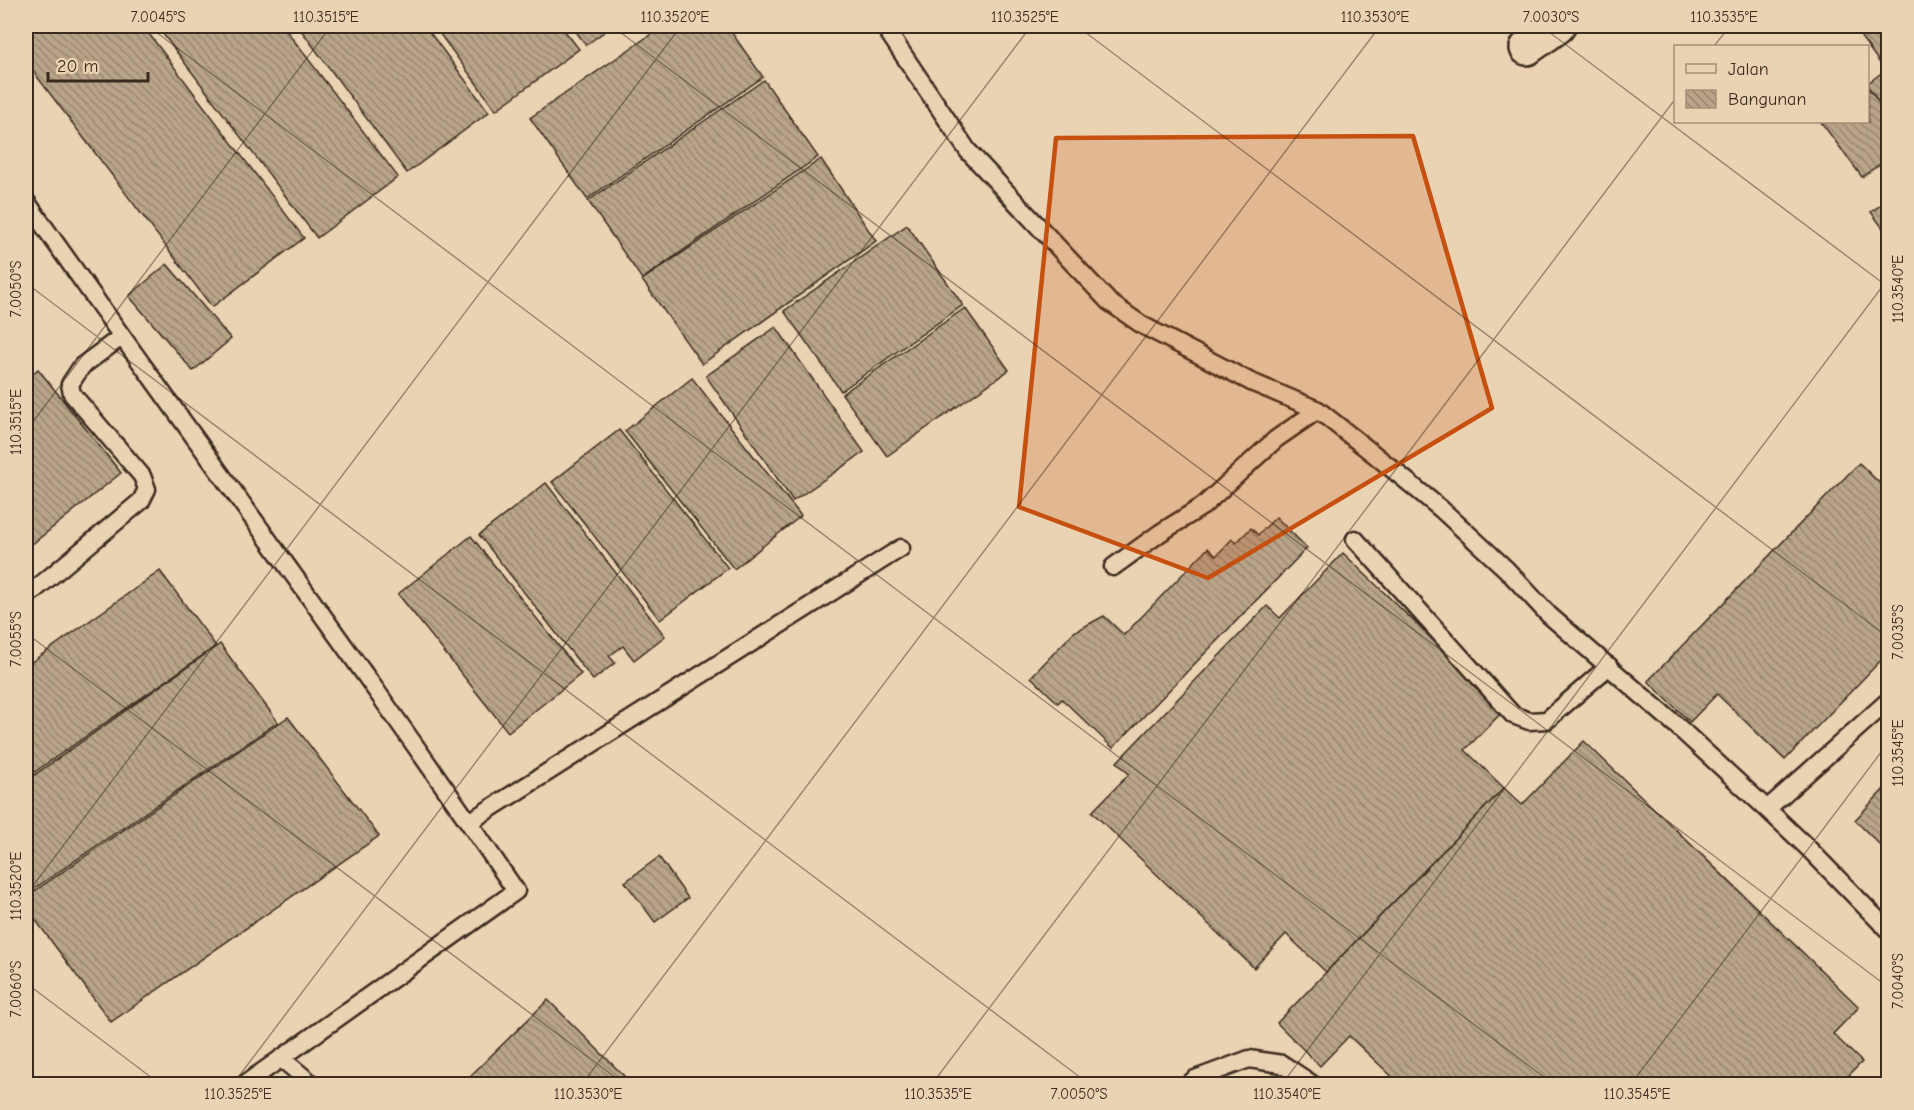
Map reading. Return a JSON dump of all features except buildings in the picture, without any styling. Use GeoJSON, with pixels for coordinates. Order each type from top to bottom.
{"type":"FeatureCollection","features":[{"type":"Feature","properties":{"kind":"street"},"geometry":{"type":"LineString","coordinates":[[1527,48],[1558,26]]}},
{"type":"Feature","properties":{"kind":"lane"},"geometry":{"type":"LineString","coordinates":[[884,26],[968,151],[1109,302],[1142,325],[1251,382],[1318,410],[1441,509],[1506,569],[1549,615],[1767,809],[1888,930]]}},
{"type":"Feature","properties":{"kind":"lane"},"geometry":{"type":"LineString","coordinates":[[26,201],[516,891],[245,1084]]}},
{"type":"Feature","properties":{"kind":"lane"},"geometry":{"type":"LineString","coordinates":[[26,597],[141,501],[147,489],[142,476],[72,394],[70,384],[82,366],[121,337]]}},
{"type":"Feature","properties":{"kind":"lane"},"geometry":{"type":"LineString","coordinates":[[1113,567],[1203,506],[1276,439],[1318,410]]}},
{"type":"Feature","properties":{"kind":"lane"},"geometry":{"type":"LineString","coordinates":[[1355,539],[1513,715],[1529,722],[1547,720],[1609,666]]}},
{"type":"Feature","properties":{"kind":"lane"},"geometry":{"type":"LineString","coordinates":[[469,822],[901,548]]}},
{"type":"Feature","properties":{"kind":"lane"},"geometry":{"type":"LineString","coordinates":[[1767,809],[1888,701]]}},
{"type":"Feature","properties":{"kind":"lane"},"geometry":{"type":"LineString","coordinates":[[282,1059],[312,1084]]}},
{"type":"Feature","properties":{"kind":"lane"},"geometry":{"type":"LineString","coordinates":[[1189,1084],[1195,1078],[1249,1059],[1282,1064],[1312,1084]]}},
{"type":"Feature","properties":{"kind":"highlighted area"},"geometry":{"type":"Polygon","coordinates":[[[1413,136],[1492,408],[1208,578],[1019,507],[1056,138],[1413,136]]]}}]}
